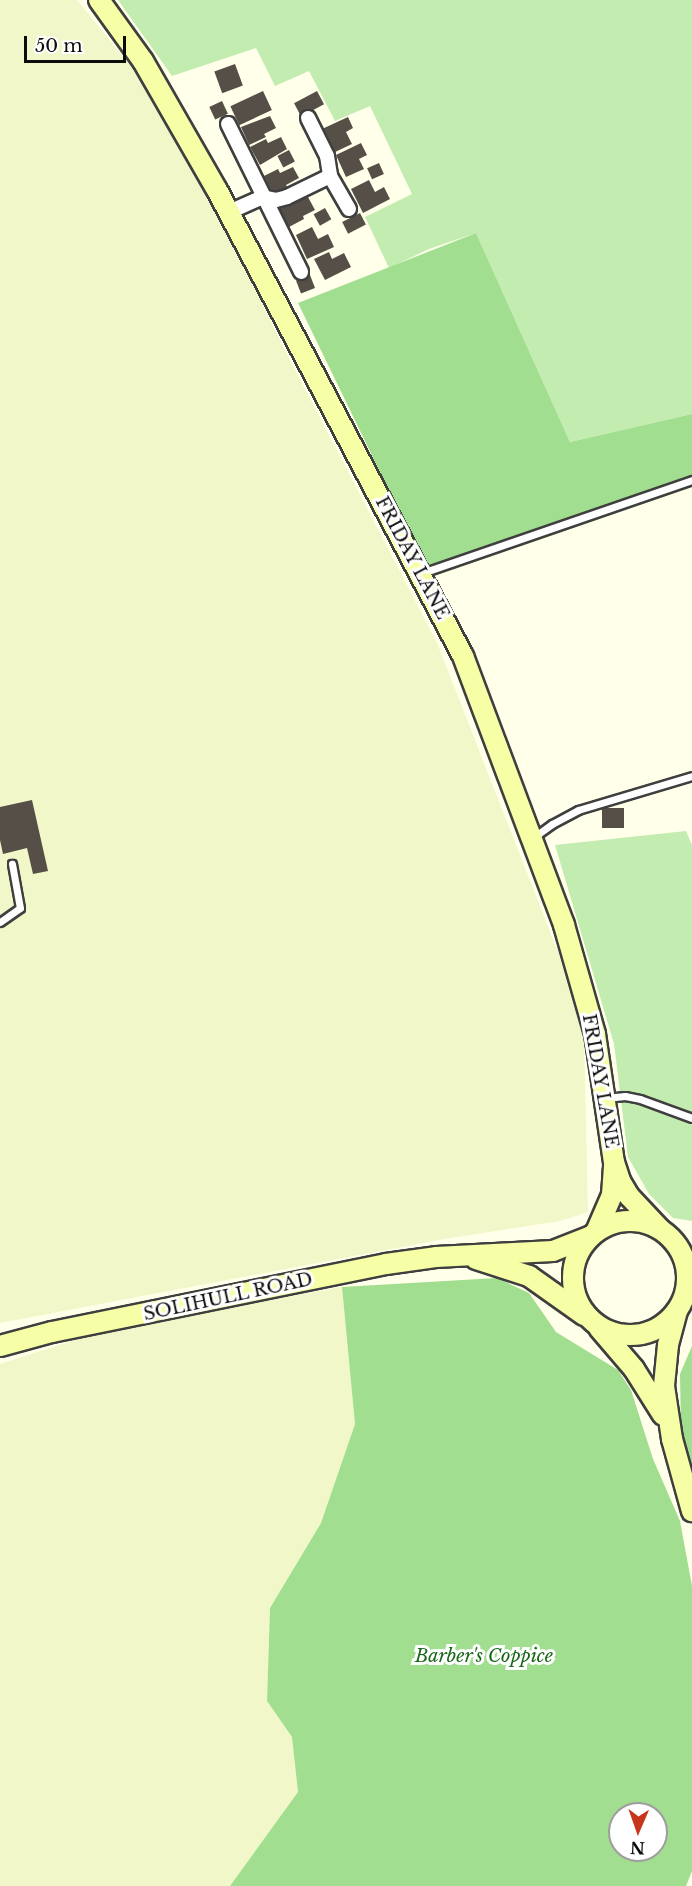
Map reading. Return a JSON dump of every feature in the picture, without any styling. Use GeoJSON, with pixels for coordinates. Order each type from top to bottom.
{"type":"FeatureCollection","features":[{"type":"Feature","properties":{"kind":"street","name":"FRIDAY LANE"},"geometry":{"type":"LineString","coordinates":[[99,0],[143,61],[230,212],[464,656],[564,925],[595,1034],[614,1162],[612,1195],[593,1234]]}},
{"type":"Feature","properties":{"kind":"street"},"geometry":{"type":"LineString","coordinates":[[308,118],[327,156],[330,176],[349,209]]}},
{"type":"Feature","properties":{"kind":"street"},"geometry":{"type":"LineString","coordinates":[[228,124],[301,272]]}},
{"type":"Feature","properties":{"kind":"street"},"geometry":{"type":"LineString","coordinates":[[230,212],[262,197],[276,200],[287,197],[330,176]]}},
{"type":"Feature","properties":{"kind":"street","name":"FRIDAY LANE"},"geometry":{"type":"LineString","coordinates":[[614,1162],[629,1196],[664,1231]]}},
{"type":"Feature","properties":{"kind":"street"},"geometry":{"type":"LineString","coordinates":[[669,1426],[645,1384],[592,1321],[576,1295],[573,1274],[580,1251],[593,1234],[626,1222],[664,1231],[692,1241]]}},
{"type":"Feature","properties":{"kind":"street"},"geometry":{"type":"LineString","coordinates":[[664,1231],[676,1242],[684,1263],[684,1301],[665,1362],[664,1386],[669,1426],[692,1511]]}},
{"type":"Feature","properties":{"kind":"street","name":"SOLIHULL ROAD"},"geometry":{"type":"LineString","coordinates":[[0,1346],[52,1332],[386,1264],[458,1255],[553,1251],[593,1234]]}},
{"type":"Feature","properties":{"kind":"street","name":"SOLIHULL ROAD"},"geometry":{"type":"LineString","coordinates":[[458,1255],[497,1264],[529,1276],[592,1321]]}},
{"type":"Feature","properties":{"kind":"street"},"geometry":{"type":"LineString","coordinates":[[592,1321],[620,1334],[642,1333],[661,1325],[684,1301]]}},
{"type":"Feature","properties":{"kind":"lane"},"geometry":{"type":"LineString","coordinates":[[420,574],[692,480]]}},
{"type":"Feature","properties":{"kind":"lane"},"geometry":{"type":"LineString","coordinates":[[532,839],[552,824],[578,810],[692,776]]}},
{"type":"Feature","properties":{"kind":"lane"},"geometry":{"type":"LineString","coordinates":[[0,922],[20,908],[12,864]]}},
{"type":"Feature","properties":{"kind":"lane"},"geometry":{"type":"LineString","coordinates":[[604,1098],[625,1096],[640,1099],[692,1118]]}},
{"type":"Feature","properties":{"kind":"green space"},"geometry":{"type":"Polygon","coordinates":[[[0,0],[77,0],[134,70],[208,194],[288,356],[437,643],[563,965],[584,1040],[588,1212],[560,1221],[444,1239],[0,1323],[0,0]]]}},
{"type":"Feature","properties":{"kind":"green space"},"geometry":{"type":"Polygon","coordinates":[[[118,0],[692,0],[692,414],[570,442],[476,233],[429,249],[389,268],[365,217],[412,194],[370,106],[335,121],[309,71],[275,86],[256,48],[172,76],[118,0]]]}},
{"type":"Feature","properties":{"kind":"green space"},"geometry":{"type":"Polygon","coordinates":[[[476,233],[570,442],[692,414],[692,487],[431,577],[298,303],[476,233]]]}},
{"type":"Feature","properties":{"kind":"green space"},"geometry":{"type":"Polygon","coordinates":[[[686,831],[692,845],[692,1221],[673,1218],[649,1194],[628,1157],[614,1044],[555,845],[686,831]]]}},
{"type":"Feature","properties":{"kind":"green space","name":"Barber's Coppice"},"geometry":{"type":"Polygon","coordinates":[[[497,1278],[529,1293],[556,1332],[618,1370],[631,1390],[653,1459],[680,1521],[692,1586],[692,1871],[686,1886],[230,1886],[298,1792],[292,1737],[267,1701],[270,1608],[321,1523],[355,1424],[342,1287],[497,1278]]]}},
{"type":"Feature","properties":{"kind":"green space"},"geometry":{"type":"Polygon","coordinates":[[[342,1287],[355,1424],[321,1523],[270,1608],[267,1701],[292,1737],[298,1792],[230,1886],[0,1886],[0,1364],[97,1333],[342,1287]]]}},
{"type":"Feature","properties":{"kind":"green space"},"geometry":{"type":"Polygon","coordinates":[[[692,1346],[692,1469],[681,1429],[680,1374],[692,1346]]]}},
{"type":"Feature","properties":{"kind":"building"},"geometry":{"type":"Polygon","coordinates":[[[235,64],[243,86],[222,93],[214,72],[235,64]]]}},
{"type":"Feature","properties":{"kind":"building"},"geometry":{"type":"Polygon","coordinates":[[[263,91],[272,110],[239,125],[230,106],[263,91]]]}},
{"type":"Feature","properties":{"kind":"building"},"geometry":{"type":"Polygon","coordinates":[[[317,91],[324,104],[301,116],[294,103],[317,91]]]}},
{"type":"Feature","properties":{"kind":"building"},"geometry":{"type":"Polygon","coordinates":[[[222,101],[228,114],[215,120],[209,107],[222,101]]]}},
{"type":"Feature","properties":{"kind":"building"},"geometry":{"type":"Polygon","coordinates":[[[270,116],[276,128],[264,134],[266,137],[249,145],[241,127],[270,116]]]}},
{"type":"Feature","properties":{"kind":"building"},"geometry":{"type":"Polygon","coordinates":[[[348,117],[353,128],[346,132],[352,144],[333,153],[322,129],[348,117]]]}},
{"type":"Feature","properties":{"kind":"building"},"geometry":{"type":"Polygon","coordinates":[[[281,137],[287,149],[260,165],[250,147],[266,139],[268,143],[281,137]]]}},
{"type":"Feature","properties":{"kind":"building"},"geometry":{"type":"Polygon","coordinates":[[[361,143],[367,155],[359,159],[364,169],[346,177],[336,155],[361,143]]]}},
{"type":"Feature","properties":{"kind":"building"},"geometry":{"type":"Polygon","coordinates":[[[289,150],[295,162],[283,167],[277,156],[289,150]]]}},
{"type":"Feature","properties":{"kind":"building"},"geometry":{"type":"Polygon","coordinates":[[[379,163],[384,174],[372,179],[367,168],[379,163]]]}},
{"type":"Feature","properties":{"kind":"building"},"geometry":{"type":"Polygon","coordinates":[[[293,167],[299,178],[286,185],[288,189],[274,196],[264,176],[278,169],[280,173],[293,167]]]}},
{"type":"Feature","properties":{"kind":"building"},"geometry":{"type":"Polygon","coordinates":[[[369,180],[375,192],[384,187],[390,199],[363,213],[351,189],[369,180]]]}},
{"type":"Feature","properties":{"kind":"building"},"geometry":{"type":"Polygon","coordinates":[[[308,197],[315,210],[289,227],[279,207],[308,197]]]}},
{"type":"Feature","properties":{"kind":"building"},"geometry":{"type":"Polygon","coordinates":[[[325,208],[331,219],[320,226],[314,214],[325,208]]]}},
{"type":"Feature","properties":{"kind":"building"},"geometry":{"type":"Polygon","coordinates":[[[360,213],[366,225],[348,234],[342,222],[360,213]]]}},
{"type":"Feature","properties":{"kind":"building"},"geometry":{"type":"Polygon","coordinates":[[[312,227],[318,239],[328,234],[334,247],[307,259],[296,235],[312,227]]]}},
{"type":"Feature","properties":{"kind":"building"},"geometry":{"type":"Polygon","coordinates":[[[329,252],[332,259],[344,253],[351,267],[325,280],[314,259],[329,252]]]}},
{"type":"Feature","properties":{"kind":"building"},"geometry":{"type":"Polygon","coordinates":[[[310,275],[315,288],[301,293],[296,280],[310,275]]]}},
{"type":"Feature","properties":{"kind":"building"},"geometry":{"type":"Polygon","coordinates":[[[32,800],[48,871],[33,874],[27,848],[3,854],[0,840],[0,807],[32,800]]]}},
{"type":"Feature","properties":{"kind":"building"},"geometry":{"type":"Polygon","coordinates":[[[602,808],[624,808],[624,828],[602,828],[602,808]]]}}]}
